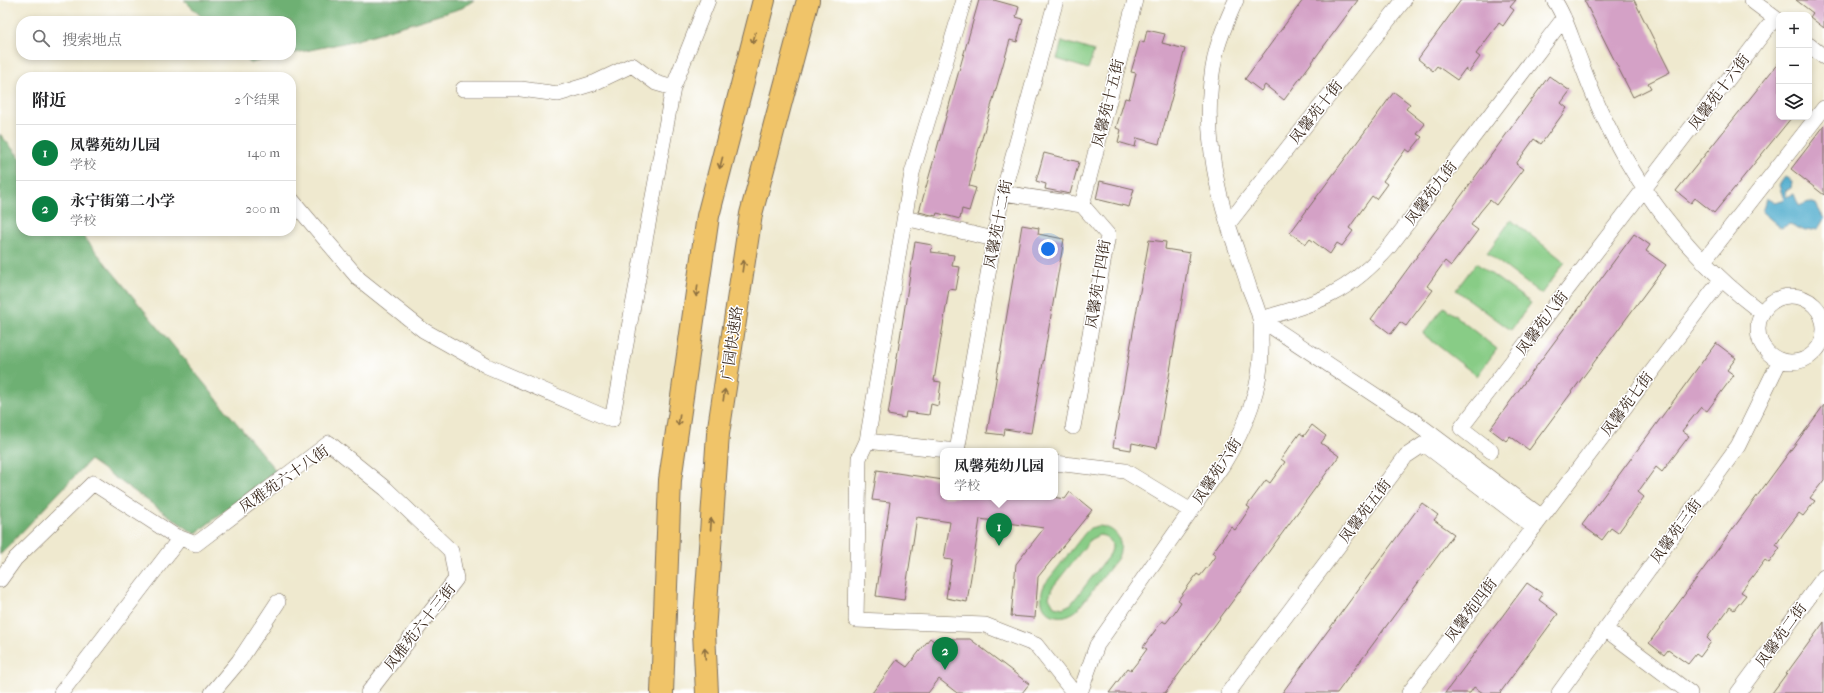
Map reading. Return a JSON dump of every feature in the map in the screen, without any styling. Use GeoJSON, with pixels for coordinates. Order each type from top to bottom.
{"type":"FeatureCollection","features":[{"type":"Feature","properties":{"kind":"highway"},"geometry":{"type":"LineString","coordinates":[[662,693],[670,480],[708,216],[764,0]]}},
{"type":"Feature","properties":{"kind":"highway","name":"广园快速路"},"geometry":{"type":"LineString","coordinates":[[707,693],[704,632],[718,434],[751,214],[808,0]]}},
{"type":"Feature","properties":{"kind":"street"},"geometry":{"type":"LineString","coordinates":[[296,205],[358,279],[423,330],[487,366],[612,420],[673,88],[708,0]]}},
{"type":"Feature","properties":{"kind":"street"},"geometry":{"type":"LineString","coordinates":[[964,0],[912,173],[867,441],[859,458],[856,620],[985,625],[1036,645],[1074,693]]}},
{"type":"Feature","properties":{"kind":"street","name":"凤馨苑十二街"},"geometry":{"type":"LineString","coordinates":[[957,448],[1003,193],[1056,0]]}},
{"type":"Feature","properties":{"kind":"street","name":"凤馨苑六街"},"geometry":{"type":"LineString","coordinates":[[1080,693],[1097,645],[1222,466],[1238,439],[1250,411],[1258,381],[1261,350],[1260,319],[1228,224],[1218,189],[1211,154],[1209,117],[1210,86],[1215,55],[1224,26],[1236,0]]}},
{"type":"Feature","properties":{"kind":"street","name":"凤馨苑十街"},"geometry":{"type":"LineString","coordinates":[[1228,224],[1404,0]]}},
{"type":"Feature","properties":{"kind":"street"},"geometry":{"type":"LineString","coordinates":[[1554,0],[1564,18],[1603,115],[1623,154],[1645,189],[1682,239],[1703,262],[1721,280],[1762,313]]}},
{"type":"Feature","properties":{"kind":"street","name":"凤馨苑十六街"},"geometry":{"type":"LineString","coordinates":[[1751,0],[1776,19]]}},
{"type":"Feature","properties":{"kind":"street","name":"凤馨苑十五街"},"geometry":{"type":"LineString","coordinates":[[1082,205],[1131,1]]}},
{"type":"Feature","properties":{"kind":"street","name":"凤馨苑九街"},"geometry":{"type":"LineString","coordinates":[[1260,319],[1307,306],[1323,299],[1353,282],[1379,259],[1564,18]]}},
{"type":"Feature","properties":{"kind":"street","name":"凤馨苑十六街"},"geometry":{"type":"LineString","coordinates":[[1645,189],[1776,21]]}},
{"type":"Feature","properties":{"kind":"street"},"geometry":{"type":"LineString","coordinates":[[1812,47],[1824,57]]}},
{"type":"Feature","properties":{"kind":"street"},"geometry":{"type":"LineString","coordinates":[[463,89],[521,89],[558,94],[594,83],[632,65],[656,83],[673,88]]}},
{"type":"Feature","properties":{"kind":"street"},"geometry":{"type":"LineString","coordinates":[[1703,262],[1824,108]]}},
{"type":"Feature","properties":{"kind":"street","name":"凤馨苑八街"},"geometry":{"type":"LineString","coordinates":[[1491,451],[1462,428],[1645,189]]}},
{"type":"Feature","properties":{"kind":"street"},"geometry":{"type":"LineString","coordinates":[[1003,193],[1082,205]]}},
{"type":"Feature","properties":{"kind":"street","name":"凤馨苑十四街"},"geometry":{"type":"LineString","coordinates":[[1073,427],[1108,235],[1082,205]]}},
{"type":"Feature","properties":{"kind":"street"},"geometry":{"type":"LineString","coordinates":[[905,218],[994,239]]}},
{"type":"Feature","properties":{"kind":"street","name":"凤馨苑七街"},"geometry":{"type":"LineString","coordinates":[[1538,522],[1721,280]]}},
{"type":"Feature","properties":{"kind":"street"},"geometry":{"type":"LineString","coordinates":[[1795,296],[1805,299],[1814,306],[1822,320],[1821,349],[1804,359],[1795,362],[1780,360],[1773,357],[1765,350],[1759,340],[1758,329],[1762,313],[1774,301],[1784,297],[1795,296]]}},
{"type":"Feature","properties":{"kind":"street"},"geometry":{"type":"LineString","coordinates":[[1260,319],[1414,421],[1538,522]]}},
{"type":"Feature","properties":{"kind":"street","name":"凤馨苑三街"},"geometry":{"type":"LineString","coordinates":[[1559,693],[1738,446],[1780,360]]}},
{"type":"Feature","properties":{"kind":"street"},"geometry":{"type":"LineString","coordinates":[[867,441],[940,449]]}},
{"type":"Feature","properties":{"kind":"street","name":"凤雅苑六十八街"},"geometry":{"type":"LineString","coordinates":[[0,580],[15,559],[93,483],[180,538],[196,544],[329,443],[386,489],[451,551],[456,579]]}},
{"type":"Feature","properties":{"kind":"street","name":"凤馨苑五街"},"geometry":{"type":"LineString","coordinates":[[1228,693],[1406,456],[1424,444],[1538,522]]}},
{"type":"Feature","properties":{"kind":"street"},"geometry":{"type":"LineString","coordinates":[[1058,463],[1125,471],[1191,511]]}},
{"type":"Feature","properties":{"kind":"street","name":"凤馨苑四街"},"geometry":{"type":"LineString","coordinates":[[1409,693],[1538,522]]}},
{"type":"Feature","properties":{"kind":"street"},"geometry":{"type":"LineString","coordinates":[[61,693],[180,538]]}},
{"type":"Feature","properties":{"kind":"street","name":"凤馨苑二街"},"geometry":{"type":"LineString","coordinates":[[1738,693],[1824,577]]}},
{"type":"Feature","properties":{"kind":"street","name":"凤雅苑六十三街"},"geometry":{"type":"LineString","coordinates":[[368,693],[456,579]]}},
{"type":"Feature","properties":{"kind":"street"},"geometry":{"type":"LineString","coordinates":[[212,693],[239,661],[278,602]]}},
{"type":"Feature","properties":{"kind":"street"},"geometry":{"type":"LineString","coordinates":[[1605,629],[1690,693]]}},
{"type":"Feature","properties":{"kind":"green space"},"geometry":{"type":"Polygon","coordinates":[[[184,0],[474,0],[462,8],[353,41],[296,53],[296,16],[201,16],[184,0]]]}},
{"type":"Feature","properties":{"kind":"green space"},"geometry":{"type":"Polygon","coordinates":[[[1062,41],[1094,51],[1088,69],[1057,59],[1062,41]]]}},
{"type":"Feature","properties":{"kind":"green space"},"geometry":{"type":"Polygon","coordinates":[[[247,60],[264,60],[250,63],[247,60]]]}},
{"type":"Feature","properties":{"kind":"green space"},"geometry":{"type":"Polygon","coordinates":[[[0,134],[16,153],[16,236],[83,236],[276,471],[195,534],[90,460],[0,555],[0,134]]]}},
{"type":"Feature","properties":{"kind":"green space"},"geometry":{"type":"Polygon","coordinates":[[[1511,220],[1565,262],[1541,294],[1487,253],[1511,220]]]}},
{"type":"Feature","properties":{"kind":"green space"},"geometry":{"type":"Polygon","coordinates":[[[1476,263],[1531,303],[1511,330],[1456,290],[1476,263]]]}},
{"type":"Feature","properties":{"kind":"green space"},"geometry":{"type":"Polygon","coordinates":[[[1444,307],[1497,349],[1477,376],[1423,334],[1444,307]]]}},
{"type":"Feature","properties":{"kind":"green space"},"geometry":{"type":"Polygon","coordinates":[[[1098,526],[1105,527],[1115,532],[1120,541],[1120,553],[1117,559],[1077,610],[1069,615],[1054,616],[1044,607],[1042,601],[1042,593],[1045,584],[1090,528],[1098,526]],[[1099,535],[1091,539],[1052,588],[1049,597],[1054,606],[1063,608],[1071,604],[1110,554],[1112,544],[1109,539],[1099,535]]]}},
{"type":"Feature","properties":{"kind":"water"},"geometry":{"type":"Polygon","coordinates":[[[1785,177],[1792,181],[1791,188],[1785,191],[1786,197],[1794,194],[1799,206],[1809,202],[1816,204],[1824,219],[1818,229],[1805,231],[1790,224],[1781,228],[1762,212],[1766,198],[1775,203],[1784,200],[1779,185],[1785,177]]]}},
{"type":"Feature","properties":{"kind":"building"},"geometry":{"type":"Polygon","coordinates":[[[979,0],[994,0],[1019,7],[1016,17],[1023,19],[1017,42],[1010,40],[975,163],[969,186],[976,188],[969,211],[962,209],[960,219],[937,213],[936,216],[919,212],[979,0]]]}},
{"type":"Feature","properties":{"kind":"building"},"geometry":{"type":"Polygon","coordinates":[[[1303,0],[1358,0],[1284,100],[1265,85],[1261,91],[1245,79],[1303,0]]]}},
{"type":"Feature","properties":{"kind":"building"},"geometry":{"type":"Polygon","coordinates":[[[1461,0],[1516,0],[1510,7],[1514,10],[1503,26],[1499,23],[1476,54],[1480,57],[1469,72],[1465,69],[1457,80],[1437,66],[1433,71],[1418,59],[1461,0]]]}},
{"type":"Feature","properties":{"kind":"building"},"geometry":{"type":"Polygon","coordinates":[[[1584,0],[1634,0],[1670,72],[1648,83],[1651,88],[1633,97],[1584,0]]]}},
{"type":"Feature","properties":{"kind":"building"},"geometry":{"type":"Polygon","coordinates":[[[1796,0],[1824,0],[1824,28],[1812,19],[1813,13],[1796,0]]]}},
{"type":"Feature","properties":{"kind":"building"},"geometry":{"type":"Polygon","coordinates":[[[1147,30],[1165,34],[1162,43],[1185,49],[1159,144],[1137,138],[1135,147],[1118,142],[1121,130],[1116,128],[1125,98],[1129,99],[1136,73],[1131,72],[1140,41],[1144,43],[1147,30]]]}},
{"type":"Feature","properties":{"kind":"building"},"geometry":{"type":"Polygon","coordinates":[[[1776,66],[1776,120],[1790,120],[1714,213],[1695,198],[1691,203],[1676,191],[1776,66]]]}},
{"type":"Feature","properties":{"kind":"building"},"geometry":{"type":"Polygon","coordinates":[[[1549,76],[1570,91],[1561,103],[1567,108],[1541,144],[1534,139],[1516,164],[1523,169],[1496,205],[1490,200],[1480,212],[1471,225],[1478,230],[1451,266],[1445,261],[1427,286],[1433,290],[1406,326],[1400,322],[1391,334],[1371,319],[1549,76]]]}},
{"type":"Feature","properties":{"kind":"building"},"geometry":{"type":"Polygon","coordinates":[[[1394,92],[1410,104],[1406,109],[1425,124],[1417,134],[1422,137],[1410,152],[1406,149],[1383,181],[1387,184],[1376,199],[1372,196],[1349,228],[1353,231],[1342,246],[1337,243],[1330,254],[1310,239],[1306,244],[1290,233],[1394,92]]]}},
{"type":"Feature","properties":{"kind":"building"},"geometry":{"type":"Polygon","coordinates":[[[1824,126],[1824,195],[1791,169],[1824,126]]]}},
{"type":"Feature","properties":{"kind":"building"},"geometry":{"type":"Polygon","coordinates":[[[1044,153],[1079,162],[1070,194],[1045,189],[1046,184],[1036,181],[1044,153]]]}},
{"type":"Feature","properties":{"kind":"building"},"geometry":{"type":"Polygon","coordinates":[[[1100,181],[1134,189],[1129,207],[1096,199],[1100,181]]]}},
{"type":"Feature","properties":{"kind":"building"},"geometry":{"type":"Polygon","coordinates":[[[1022,225],[1039,228],[1038,234],[1064,239],[1031,433],[1005,429],[1004,435],[987,433],[1022,225]]]}},
{"type":"Feature","properties":{"kind":"building"},"geometry":{"type":"Polygon","coordinates":[[[1634,234],[1650,245],[1646,251],[1666,265],[1529,450],[1510,436],[1506,441],[1490,429],[1634,234]]]}},
{"type":"Feature","properties":{"kind":"building"},"geometry":{"type":"Polygon","coordinates":[[[1149,240],[1166,242],[1165,249],[1190,253],[1157,448],[1132,443],[1131,450],[1113,447],[1149,240]]]}},
{"type":"Feature","properties":{"kind":"building"},"geometry":{"type":"Polygon","coordinates":[[[915,242],[932,245],[931,252],[954,255],[952,266],[960,267],[956,290],[949,289],[934,381],[941,382],[938,406],[931,404],[929,415],[906,412],[905,418],[888,415],[915,242]]]}},
{"type":"Feature","properties":{"kind":"building"},"geometry":{"type":"Polygon","coordinates":[[[1716,343],[1736,358],[1727,370],[1734,375],[1707,411],[1701,407],[1682,431],[1689,436],[1662,472],[1656,467],[1638,492],[1644,497],[1618,533],[1611,528],[1602,540],[1582,525],[1716,343]]]}},
{"type":"Feature","properties":{"kind":"building"},"geometry":{"type":"Polygon","coordinates":[[[1824,405],[1824,480],[1810,498],[1815,501],[1803,516],[1799,513],[1783,534],[1776,545],[1780,548],[1769,563],[1765,560],[1741,592],[1746,595],[1734,610],[1730,607],[1707,638],[1711,642],[1700,657],[1696,654],[1688,664],[1668,650],[1664,655],[1649,643],[1824,405]]]}},
{"type":"Feature","properties":{"kind":"building"},"geometry":{"type":"Polygon","coordinates":[[[1312,425],[1326,436],[1321,443],[1339,456],[1165,693],[1109,693],[1128,668],[1131,670],[1139,660],[1147,649],[1143,647],[1162,621],[1166,623],[1174,613],[1181,602],[1178,600],[1197,574],[1200,576],[1216,555],[1212,553],[1231,527],[1235,530],[1250,508],[1247,506],[1266,480],[1270,483],[1285,462],[1281,459],[1300,433],[1304,436],[1312,425]]]}},
{"type":"Feature","properties":{"kind":"building"},"geometry":{"type":"Polygon","coordinates":[[[877,470],[940,480],[940,500],[1058,500],[1058,498],[1065,499],[1070,492],[1092,510],[1038,577],[1035,618],[1011,616],[1016,564],[1044,528],[980,519],[967,602],[946,598],[952,560],[944,559],[950,522],[917,517],[904,600],[876,596],[890,502],[872,500],[877,470]]]}},
{"type":"Feature","properties":{"kind":"building"},"geometry":{"type":"Polygon","coordinates":[[[1422,503],[1438,515],[1434,520],[1454,534],[1337,693],[1282,693],[1422,503]]]}},
{"type":"Feature","properties":{"kind":"building"},"geometry":{"type":"Polygon","coordinates":[[[1527,583],[1543,594],[1539,600],[1558,614],[1500,693],[1483,693],[1474,687],[1470,693],[1445,693],[1527,583]]]}},
{"type":"Feature","properties":{"kind":"building"},"geometry":{"type":"Polygon","coordinates":[[[1824,622],[1824,693],[1772,693],[1781,681],[1824,622]]]}},
{"type":"Feature","properties":{"kind":"building"},"geometry":{"type":"Polygon","coordinates":[[[930,638],[942,648],[949,639],[970,639],[1029,684],[1022,693],[957,693],[939,679],[928,693],[872,693],[897,660],[907,667],[930,638]]]}},
{"type":"Feature","properties":{"kind":"place","name":"凤馨苑幼儿园"},"geometry":{"type":"Point","coordinates":[999,546]}},
{"type":"Feature","properties":{"kind":"place","name":"永宁街第二小学"},"geometry":{"type":"Point","coordinates":[945,670]}}]}
